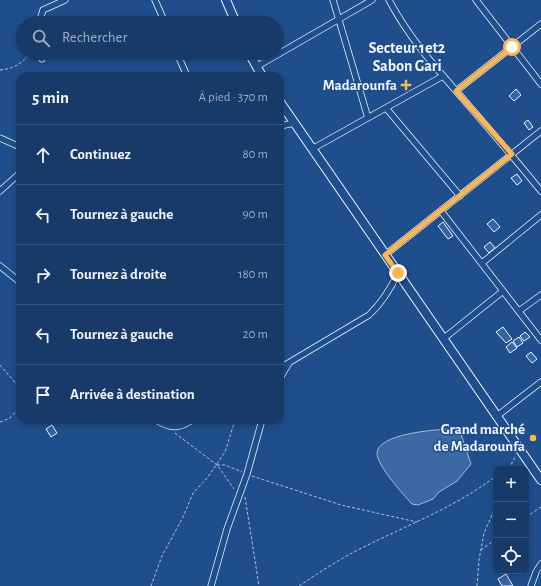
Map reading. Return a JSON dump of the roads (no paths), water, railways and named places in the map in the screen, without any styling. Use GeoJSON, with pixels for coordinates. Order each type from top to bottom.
{"type":"FeatureCollection","features":[{"type":"Feature","properties":{"kind":"street"},"geometry":{"type":"LineString","coordinates":[[41,16],[43,10],[65,0]]}},
{"type":"Feature","properties":{"kind":"street"},"geometry":{"type":"LineString","coordinates":[[155,0],[162,16]]}},
{"type":"Feature","properties":{"kind":"street"},"geometry":{"type":"LineString","coordinates":[[226,0],[233,16]]}},
{"type":"Feature","properties":{"kind":"street"},"geometry":{"type":"LineString","coordinates":[[334,0],[368,118]]}},
{"type":"Feature","properties":{"kind":"street"},"geometry":{"type":"LineString","coordinates":[[284,51],[372,0]]}},
{"type":"Feature","properties":{"kind":"street"},"geometry":{"type":"LineString","coordinates":[[389,0],[402,24],[422,52],[512,154],[541,191]]}},
{"type":"Feature","properties":{"kind":"street"},"geometry":{"type":"LineString","coordinates":[[476,0],[541,84]]}},
{"type":"Feature","properties":{"kind":"street"},"geometry":{"type":"LineString","coordinates":[[456,91],[541,24]]}},
{"type":"Feature","properties":{"kind":"street"},"geometry":{"type":"LineString","coordinates":[[181,60],[185,72]]}},
{"type":"Feature","properties":{"kind":"street"},"geometry":{"type":"LineString","coordinates":[[252,60],[259,72]]}},
{"type":"Feature","properties":{"kind":"street"},"geometry":{"type":"LineString","coordinates":[[256,67],[268,60]]}},
{"type":"Feature","properties":{"kind":"street"},"geometry":{"type":"LineString","coordinates":[[312,149],[443,76]]}},
{"type":"Feature","properties":{"kind":"street"},"geometry":{"type":"LineString","coordinates":[[284,108],[541,480]]}},
{"type":"Feature","properties":{"kind":"street"},"geometry":{"type":"LineString","coordinates":[[386,108],[460,196]]}},
{"type":"Feature","properties":{"kind":"street"},"geometry":{"type":"LineString","coordinates":[[284,125],[294,123]]}},
{"type":"Feature","properties":{"kind":"street"},"geometry":{"type":"LineString","coordinates":[[385,255],[541,131]]}},
{"type":"Feature","properties":{"kind":"street"},"geometry":{"type":"LineString","coordinates":[[0,138],[16,145]]}},
{"type":"Feature","properties":{"kind":"street"},"geometry":{"type":"LineString","coordinates":[[0,191],[16,177]]}},
{"type":"Feature","properties":{"kind":"street"},"geometry":{"type":"LineString","coordinates":[[441,210],[541,340]]}},
{"type":"Feature","properties":{"kind":"street"},"geometry":{"type":"LineString","coordinates":[[482,263],[541,215]]}},
{"type":"Feature","properties":{"kind":"street"},"geometry":{"type":"LineString","coordinates":[[0,266],[16,279]]}},
{"type":"Feature","properties":{"kind":"street"},"geometry":{"type":"LineString","coordinates":[[284,366],[369,315],[380,305],[390,290],[398,273]]}},
{"type":"Feature","properties":{"kind":"street"},"geometry":{"type":"LineString","coordinates":[[443,339],[504,290]]}},
{"type":"Feature","properties":{"kind":"street"},"geometry":{"type":"LineString","coordinates":[[519,311],[541,295]]}},
{"type":"Feature","properties":{"kind":"street"},"geometry":{"type":"LineString","coordinates":[[284,371],[289,363]]}},
{"type":"Feature","properties":{"kind":"street"},"geometry":{"type":"LineString","coordinates":[[497,416],[541,382]]}},
{"type":"Feature","properties":{"kind":"street"},"geometry":{"type":"LineString","coordinates":[[163,424],[169,427],[181,427],[186,424]]}},
{"type":"Feature","properties":{"kind":"street"},"geometry":{"type":"LineString","coordinates":[[211,586],[227,529],[240,496],[261,424]]}},
{"type":"Feature","properties":{"kind":"street"},"geometry":{"type":"LineString","coordinates":[[531,586],[536,572],[541,564]]}},
{"type":"Feature","properties":{"kind":"water"},"geometry":{"type":"Polygon","coordinates":[[[447,429],[460,431],[471,464],[457,481],[439,492],[433,499],[418,505],[412,504],[391,480],[381,465],[377,453],[386,441],[396,437],[430,430],[447,429]]]}},
{"type":"Feature","properties":{"kind":"place","name":"Madarounfa"},"geometry":{"type":"Point","coordinates":[406,85]}},
{"type":"Feature","properties":{"kind":"place","name":"Grand marché de Madarounfa"},"geometry":{"type":"Point","coordinates":[533,438]}},
{"type":"Feature","properties":{"kind":"district","name":"Secteur 1et2 Sabon Gari"},"geometry":{"type":"Point","coordinates":[407,56]}}]}
